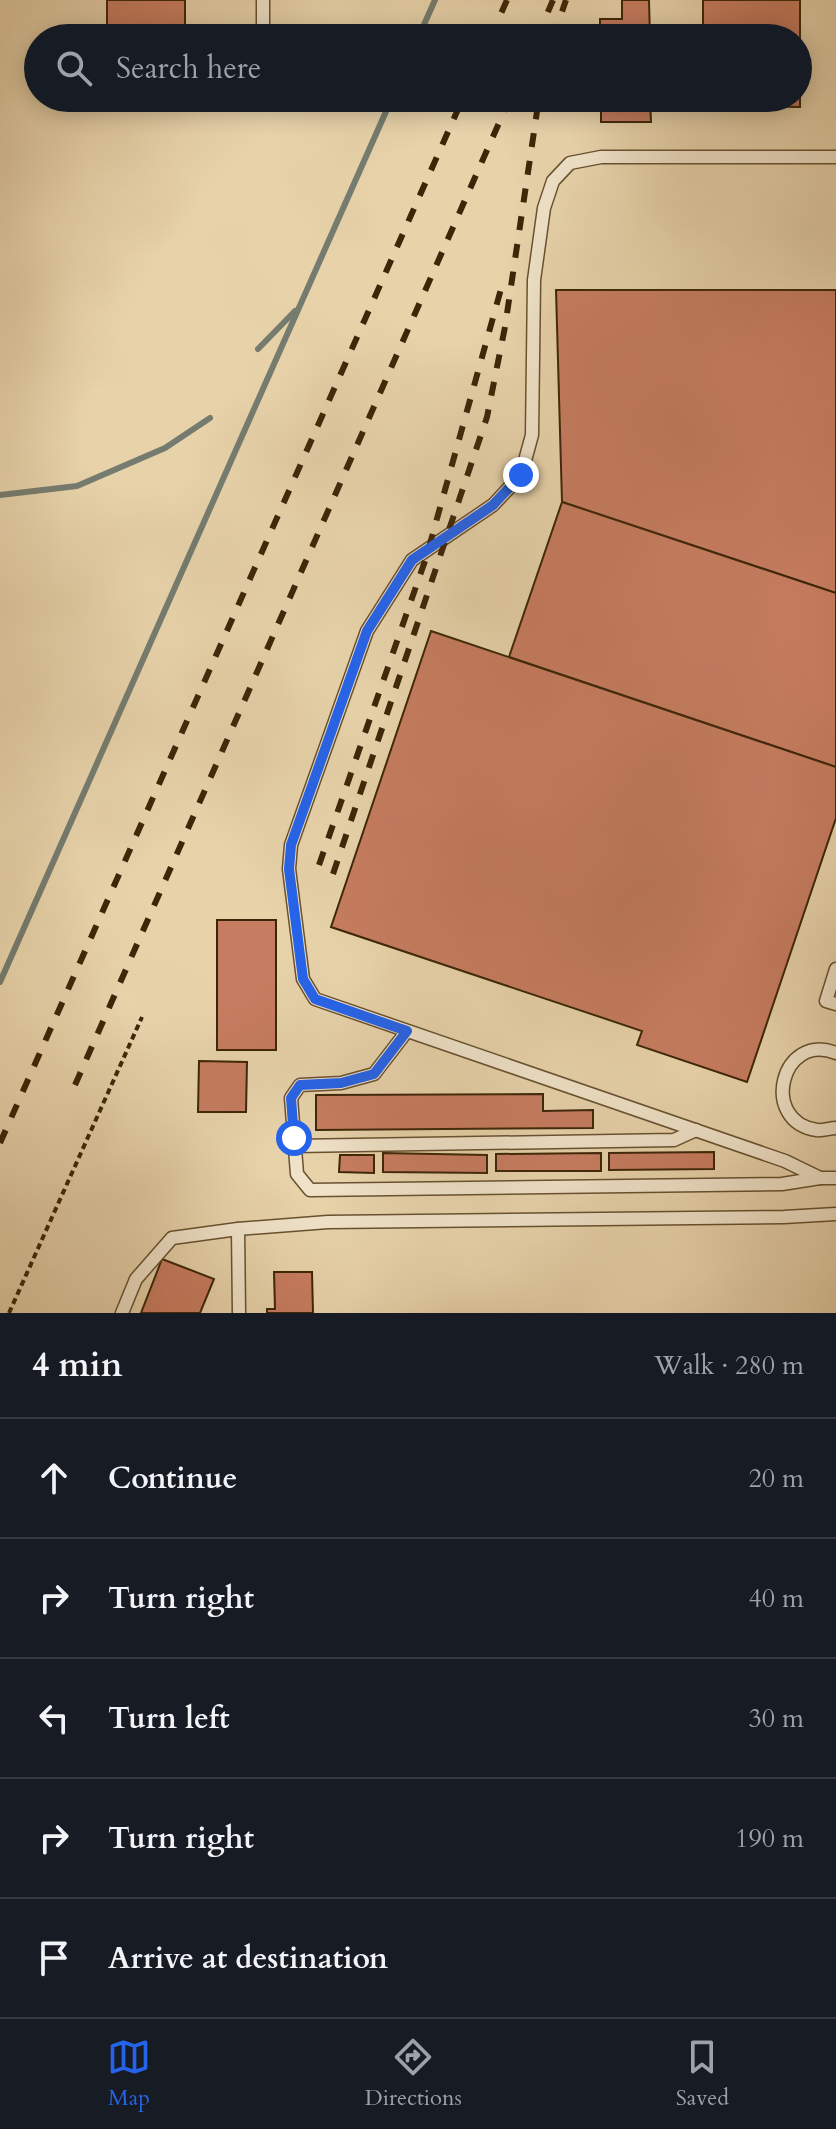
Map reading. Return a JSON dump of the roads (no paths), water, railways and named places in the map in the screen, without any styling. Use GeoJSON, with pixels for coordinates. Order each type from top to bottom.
{"type":"FeatureCollection","features":[{"type":"Feature","properties":{"kind":"lane"},"geometry":{"type":"LineString","coordinates":[[263,0],[263,24]]}},
{"type":"Feature","properties":{"kind":"lane"},"geometry":{"type":"LineString","coordinates":[[820,1178],[785,1161],[315,999],[303,979],[289,869],[291,845],[367,631],[412,560],[493,505],[521,475],[532,435],[534,280],[544,208],[553,181],[570,163],[601,157],[836,157]]}},
{"type":"Feature","properties":{"kind":"lane"},"geometry":{"type":"LineString","coordinates":[[836,969],[826,1001],[836,1004]]}},
{"type":"Feature","properties":{"kind":"lane"},"geometry":{"type":"LineString","coordinates":[[407,1031],[374,1074],[341,1083],[300,1085],[291,1098],[297,1174],[310,1190],[782,1184],[836,1178]]}},
{"type":"Feature","properties":{"kind":"lane"},"geometry":{"type":"LineString","coordinates":[[836,1053],[827,1049],[806,1052],[789,1065],[781,1085],[784,1105],[798,1122],[817,1130],[836,1128]]}},
{"type":"Feature","properties":{"kind":"lane"},"geometry":{"type":"LineString","coordinates":[[295,1146],[674,1140],[696,1130]]}},
{"type":"Feature","properties":{"kind":"lane"},"geometry":{"type":"LineString","coordinates":[[122,1313],[136,1279],[172,1238],[328,1222],[836,1214]]}},
{"type":"Feature","properties":{"kind":"lane"},"geometry":{"type":"LineString","coordinates":[[238,1229],[239,1313]]}},
{"type":"Feature","properties":{"kind":"waterway"},"geometry":{"type":"LineString","coordinates":[[424,24],[435,0]]}},
{"type":"Feature","properties":{"kind":"waterway"},"geometry":{"type":"LineString","coordinates":[[0,982],[386,112]]}},
{"type":"Feature","properties":{"kind":"waterway"},"geometry":{"type":"LineString","coordinates":[[258,349],[295,311]]}},
{"type":"Feature","properties":{"kind":"waterway"},"geometry":{"type":"LineString","coordinates":[[0,495],[77,486],[165,448],[210,418]]}},
{"type":"Feature","properties":{"kind":"railway"},"geometry":{"type":"LineString","coordinates":[[496,24],[507,0]]}},
{"type":"Feature","properties":{"kind":"railway"},"geometry":{"type":"LineString","coordinates":[[543,24],[553,0]]}},
{"type":"Feature","properties":{"kind":"railway"},"geometry":{"type":"LineString","coordinates":[[558,24],[566,0]]}},
{"type":"Feature","properties":{"kind":"railway"},"geometry":{"type":"LineString","coordinates":[[0,1143],[457,112]]}},
{"type":"Feature","properties":{"kind":"railway"},"geometry":{"type":"LineString","coordinates":[[75,1085],[504,112]]}},
{"type":"Feature","properties":{"kind":"railway"},"geometry":{"type":"LineString","coordinates":[[333,874],[487,417],[505,327],[537,112]]}},
{"type":"Feature","properties":{"kind":"railway"},"geometry":{"type":"LineString","coordinates":[[319,865],[426,558],[501,289]]}}]}
